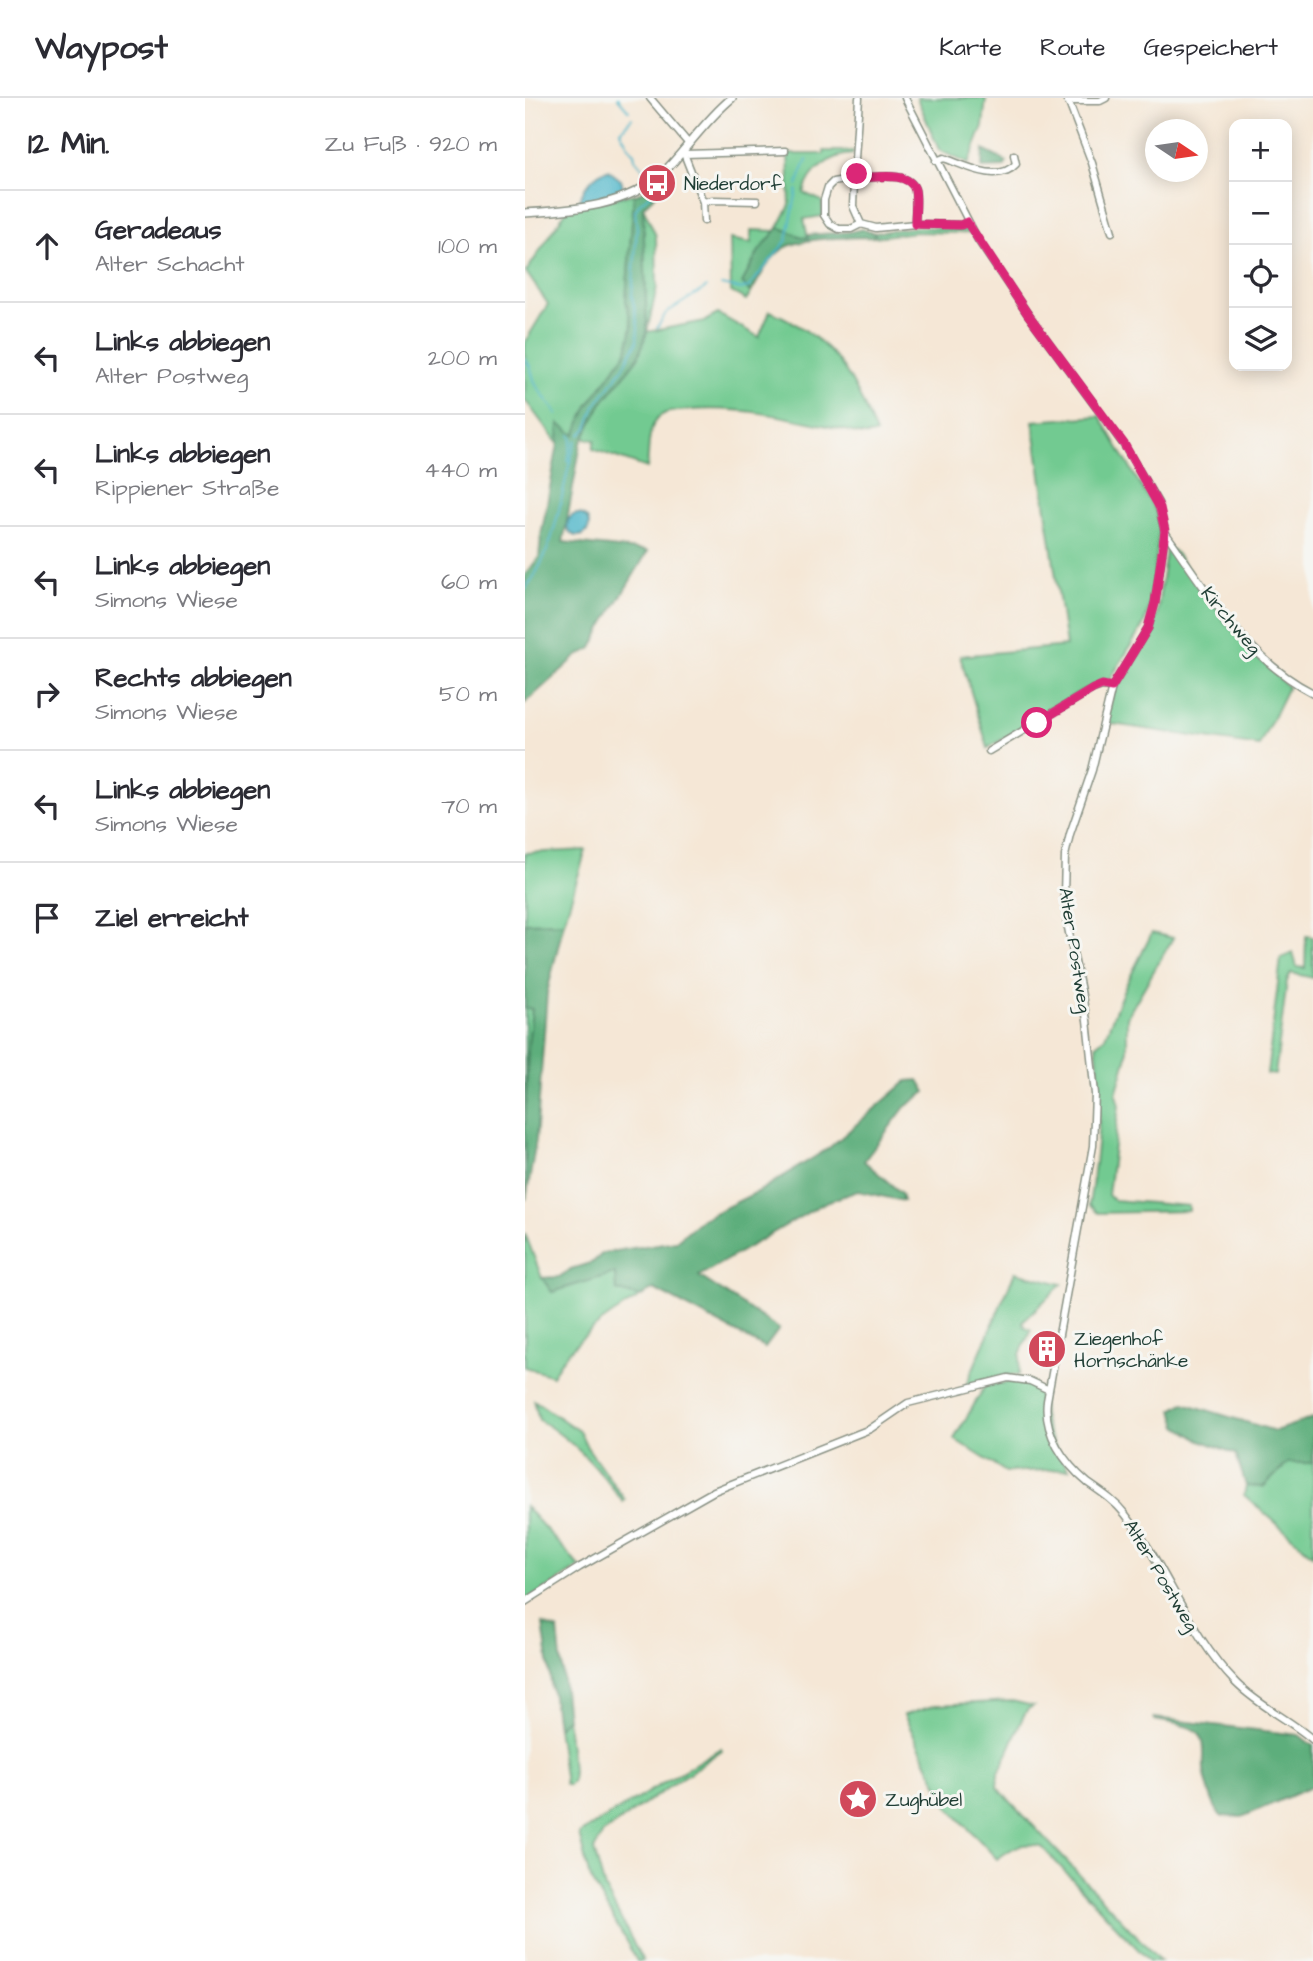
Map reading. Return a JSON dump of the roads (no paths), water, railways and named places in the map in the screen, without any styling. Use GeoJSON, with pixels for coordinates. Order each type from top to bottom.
{"type":"FeatureCollection","features":[{"type":"Feature","properties":{"kind":"main road"},"geometry":{"type":"LineString","coordinates":[[525,213],[599,205],[634,194],[661,174],[713,114],[732,98]]}},
{"type":"Feature","properties":{"kind":"street"},"geometry":{"type":"LineString","coordinates":[[650,98],[685,149],[703,202],[704,221]]}},
{"type":"Feature","properties":{"kind":"street"},"geometry":{"type":"LineString","coordinates":[[859,98],[853,206],[861,224]]}},
{"type":"Feature","properties":{"kind":"street"},"geometry":{"type":"LineString","coordinates":[[905,98],[967,222],[1027,313],[1124,444],[1160,508],[1165,531]]}},
{"type":"Feature","properties":{"kind":"street"},"geometry":{"type":"LineString","coordinates":[[1106,98],[1100,101],[1067,100],[1092,163],[1112,232]]}},
{"type":"Feature","properties":{"kind":"street"},"geometry":{"type":"LineString","coordinates":[[685,149],[785,151]]}},
{"type":"Feature","properties":{"kind":"street"},"geometry":{"type":"LineString","coordinates":[[936,161],[944,158],[974,170],[995,173],[1012,168],[1016,164],[1014,155]]}},
{"type":"Feature","properties":{"kind":"street"},"geometry":{"type":"LineString","coordinates":[[915,224],[915,191],[912,183],[901,177],[854,178],[833,182],[828,187],[824,200],[824,215],[830,224],[839,229],[851,229],[861,224],[876,228],[915,224],[961,225],[967,222]]}},
{"type":"Feature","properties":{"kind":"street"},"geometry":{"type":"LineString","coordinates":[[703,202],[757,201]]}},
{"type":"Feature","properties":{"kind":"street","name":"Alter Postweg"},"geometry":{"type":"LineString","coordinates":[[1165,531],[1155,603],[1148,628],[1112,687],[1092,770],[1069,834],[1065,856],[1064,895],[1067,923],[1087,1020],[1094,1076],[1093,1146],[1046,1411],[1051,1434],[1070,1467],[1124,1512],[1165,1575],[1205,1646],[1252,1699],[1313,1740]]}},
{"type":"Feature","properties":{"kind":"street","name":"Kirchweg"},"geometry":{"type":"LineString","coordinates":[[1165,531],[1247,642],[1290,681],[1313,693]]}},
{"type":"Feature","properties":{"kind":"street"},"geometry":{"type":"LineString","coordinates":[[989,751],[1093,689],[1102,685],[1112,687]]}},
{"type":"Feature","properties":{"kind":"street"},"geometry":{"type":"LineString","coordinates":[[525,1602],[580,1567],[714,1491],[870,1429],[908,1403],[1008,1378],[1020,1378],[1049,1390]]}},
{"type":"Feature","properties":{"kind":"water"},"geometry":{"type":"Polygon","coordinates":[[[608,170],[621,180],[625,193],[606,199],[579,202],[590,182],[598,174],[608,170]]]}},
{"type":"Feature","properties":{"kind":"water"},"geometry":{"type":"Polygon","coordinates":[[[578,514],[586,517],[589,525],[586,533],[578,536],[570,533],[567,525],[570,517],[578,514]]]}},
{"type":"Feature","properties":{"kind":"waterway"},"geometry":{"type":"LineString","coordinates":[[618,98],[629,111]]}},
{"type":"Feature","properties":{"kind":"waterway"},"geometry":{"type":"LineString","coordinates":[[632,118],[620,131],[635,159],[651,178]]}},
{"type":"Feature","properties":{"kind":"waterway"},"geometry":{"type":"LineString","coordinates":[[797,185],[807,159]]}},
{"type":"Feature","properties":{"kind":"waterway"},"geometry":{"type":"LineString","coordinates":[[580,435],[587,428],[595,406],[623,368],[637,342],[638,327],[632,296],[637,228],[635,211],[655,187]]}},
{"type":"Feature","properties":{"kind":"waterway"},"geometry":{"type":"LineString","coordinates":[[721,285],[741,289],[749,287],[787,240],[797,190]]}},
{"type":"Feature","properties":{"kind":"waterway"},"geometry":{"type":"LineString","coordinates":[[657,328],[666,313],[707,287]]}},
{"type":"Feature","properties":{"kind":"waterway"},"geometry":{"type":"LineString","coordinates":[[525,359],[539,389],[557,414]]}},
{"type":"Feature","properties":{"kind":"waterway"},"geometry":{"type":"LineString","coordinates":[[568,461],[572,438],[570,435]]}},
{"type":"Feature","properties":{"kind":"waterway"},"geometry":{"type":"LineString","coordinates":[[525,589],[536,573],[552,537],[576,440]]}},
{"type":"Feature","properties":{"kind":"place","name":"Niederdorf"},"geometry":{"type":"Point","coordinates":[657,183]}},
{"type":"Feature","properties":{"kind":"place","name":"Ziegenhof Hornschänke"},"geometry":{"type":"Point","coordinates":[1047,1349]}},
{"type":"Feature","properties":{"kind":"place","name":"Zughübel"},"geometry":{"type":"Point","coordinates":[858,1799]}}]}
